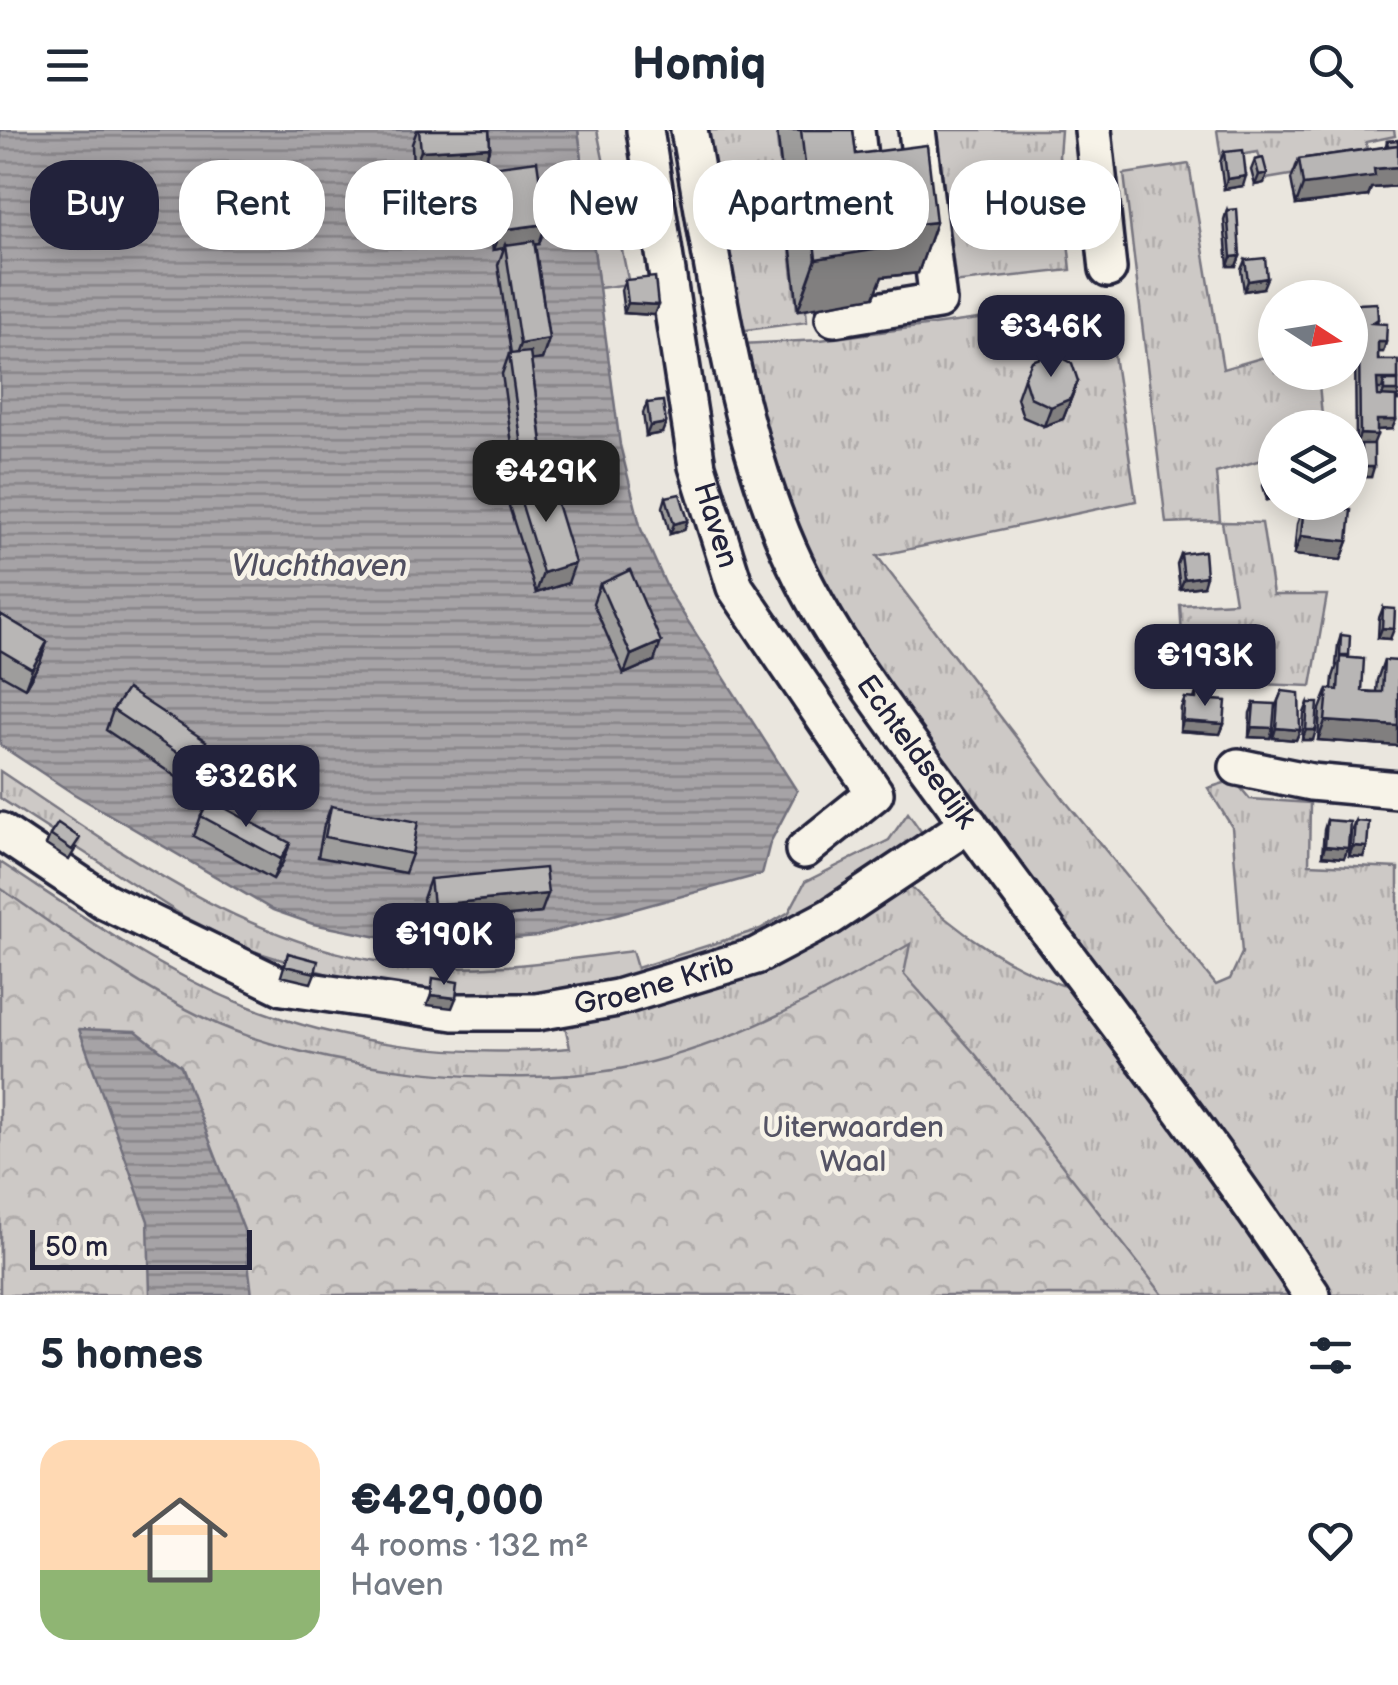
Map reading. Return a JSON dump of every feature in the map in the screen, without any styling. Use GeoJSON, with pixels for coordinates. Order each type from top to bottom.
{"type":"FeatureCollection","features":[{"type":"Feature","properties":{"kind":"street","name":"Haven"},"geometry":{"type":"LineString","coordinates":[[645,130],[697,466],[735,586],[875,792],[804,850]]}},
{"type":"Feature","properties":{"kind":"street","name":"Echteldsedijk"},"geometry":{"type":"LineString","coordinates":[[689,130],[744,418],[784,538],[840,646],[968,824],[1202,1134],[1312,1295]]}},
{"type":"Feature","properties":{"kind":"street"},"geometry":{"type":"LineString","coordinates":[[834,318],[938,301],[918,130]]}},
{"type":"Feature","properties":{"kind":"street"},"geometry":{"type":"LineString","coordinates":[[1093,130],[1108,269]]}},
{"type":"Feature","properties":{"kind":"street"},"geometry":{"type":"LineString","coordinates":[[1238,767],[1311,782],[1398,790]]}},
{"type":"Feature","properties":{"kind":"street","name":"Groene Krib"},"geometry":{"type":"LineString","coordinates":[[0,832],[105,901],[283,987],[454,1012],[537,1012],[617,998],[756,956],[830,916],[968,824]]}},
{"type":"Feature","properties":{"kind":"green space"},"geometry":{"type":"Polygon","coordinates":[[[578,130],[597,130],[603,160],[582,160],[578,130]]]}},
{"type":"Feature","properties":{"kind":"green space"},"geometry":{"type":"Polygon","coordinates":[[[707,130],[776,130],[780,160],[712,160],[707,130]]]}},
{"type":"Feature","properties":{"kind":"green space"},"geometry":{"type":"Polygon","coordinates":[[[928,130],[1061,130],[1059,160],[949,160],[949,250],[1069,250],[1071,270],[952,283],[928,130]]]}},
{"type":"Feature","properties":{"kind":"green space"},"geometry":{"type":"Polygon","coordinates":[[[1217,130],[1394,130],[1395,136],[1366,142],[1368,162],[1266,179],[1258,152],[1221,158],[1217,130]]]}},
{"type":"Feature","properties":{"kind":"green space"},"geometry":{"type":"Polygon","coordinates":[[[1189,164],[1223,369],[1258,359],[1258,390],[1320,390],[1321,410],[1258,410],[1258,461],[1216,473],[1220,521],[1166,523],[1124,174],[1189,164]]]}},
{"type":"Feature","properties":{"kind":"green space"},"geometry":{"type":"Polygon","coordinates":[[[594,250],[622,250],[629,284],[599,288],[594,250]]]}},
{"type":"Feature","properties":{"kind":"green space"},"geometry":{"type":"Polygon","coordinates":[[[726,250],[790,250],[797,310],[806,310],[807,322],[738,331],[726,250]]]}},
{"type":"Feature","properties":{"kind":"green space"},"geometry":{"type":"Polygon","coordinates":[[[1106,302],[1136,501],[877,556],[1066,802],[1216,985],[1230,979],[1242,953],[1232,827],[1208,788],[1234,780],[1250,799],[1310,803],[1309,864],[1398,868],[1398,1295],[1329,1295],[847,634],[780,498],[742,344],[820,340],[1106,302]]]}},
{"type":"Feature","properties":{"kind":"green space"},"geometry":{"type":"Polygon","coordinates":[[[1222,522],[1262,523],[1273,595],[1327,595],[1311,686],[1185,681],[1180,605],[1235,602],[1222,522]]]}},
{"type":"Feature","properties":{"kind":"green space"},"geometry":{"type":"Polygon","coordinates":[[[0,771],[137,861],[233,914],[334,952],[418,966],[510,966],[632,951],[637,968],[760,929],[789,912],[805,882],[889,840],[908,813],[927,840],[795,927],[628,989],[465,1001],[376,989],[253,951],[183,916],[0,798],[0,771]]]}},
{"type":"Feature","properties":{"kind":"green space","name":"Uiterwaarden Waal"},"geometry":{"type":"Polygon","coordinates":[[[0,862],[144,955],[235,1001],[357,1038],[443,1050],[570,1048],[563,1017],[908,884],[985,947],[1028,971],[1075,990],[1299,1295],[0,1295],[0,862]]]}},
{"type":"Feature","properties":{"kind":"green space","name":"Uiterwaarden Waal"},"geometry":{"type":"Polygon","coordinates":[[[0,888],[151,989],[204,1018],[249,1036],[357,1063],[475,1076],[586,1074],[671,1056],[777,1016],[910,944],[904,974],[976,1055],[1163,1295],[0,1295],[0,888]]]}},
{"type":"Feature","properties":{"kind":"water","name":"Vluchthaven"},"geometry":{"type":"Polygon","coordinates":[[[0,130],[578,130],[582,160],[533,160],[533,250],[594,250],[620,445],[641,529],[669,592],[797,791],[770,843],[762,874],[537,936],[449,944],[388,939],[313,924],[273,910],[74,794],[0,745],[0,130]]]}},
{"type":"Feature","properties":{"kind":"water"},"geometry":{"type":"Polygon","coordinates":[[[79,1029],[136,1031],[181,1066],[244,1230],[252,1295],[150,1295],[148,1221],[79,1029]]]}},
{"type":"Feature","properties":{"kind":"building"},"geometry":{"type":"Polygon","coordinates":[[[419,130],[489,130],[490,147],[421,151],[419,130]]]}},
{"type":"Feature","properties":{"kind":"building"},"geometry":{"type":"Polygon","coordinates":[[[801,130],[853,130],[856,154],[927,145],[929,160],[804,160],[801,130]]]}},
{"type":"Feature","properties":{"kind":"building"},"geometry":{"type":"Polygon","coordinates":[[[1398,145],[1398,167],[1374,169],[1375,176],[1303,185],[1299,159],[1398,145]]]}},
{"type":"Feature","properties":{"kind":"building"},"geometry":{"type":"Polygon","coordinates":[[[1243,150],[1246,176],[1227,179],[1224,152],[1243,150]]]}},
{"type":"Feature","properties":{"kind":"building"},"geometry":{"type":"Polygon","coordinates":[[[1263,158],[1267,173],[1259,175],[1255,160],[1263,158]]]}},
{"type":"Feature","properties":{"kind":"building"},"geometry":{"type":"Polygon","coordinates":[[[533,162],[533,226],[513,228],[513,164],[533,162]]]}},
{"type":"Feature","properties":{"kind":"building"},"geometry":{"type":"Polygon","coordinates":[[[929,162],[936,222],[929,223],[929,162]]]}},
{"type":"Feature","properties":{"kind":"building"},"geometry":{"type":"Polygon","coordinates":[[[1237,209],[1240,256],[1231,257],[1227,210],[1237,209]]]}},
{"type":"Feature","properties":{"kind":"building"},"geometry":{"type":"Polygon","coordinates":[[[533,241],[549,339],[520,344],[506,250],[513,250],[513,244],[533,241]]]}},
{"type":"Feature","properties":{"kind":"building"},"geometry":{"type":"Polygon","coordinates":[[[815,250],[874,250],[816,259],[815,250]]]}},
{"type":"Feature","properties":{"kind":"building"},"geometry":{"type":"Polygon","coordinates":[[[1265,258],[1267,278],[1248,281],[1245,260],[1265,258]]]}},
{"type":"Feature","properties":{"kind":"building"},"geometry":{"type":"Polygon","coordinates":[[[655,277],[658,305],[628,303],[625,280],[655,277]]]}},
{"type":"Feature","properties":{"kind":"building"},"geometry":{"type":"Polygon","coordinates":[[[1368,303],[1377,303],[1378,319],[1372,323],[1387,324],[1386,342],[1378,342],[1378,360],[1398,360],[1398,379],[1377,379],[1378,396],[1396,397],[1396,420],[1377,420],[1377,435],[1368,434],[1368,410],[1360,410],[1360,390],[1368,390],[1368,303]]]}},
{"type":"Feature","properties":{"kind":"building"},"geometry":{"type":"Polygon","coordinates":[[[1024,306],[1027,335],[1005,338],[1002,309],[1024,306]]]}},
{"type":"Feature","properties":{"kind":"building"},"geometry":{"type":"Polygon","coordinates":[[[530,352],[543,450],[523,453],[509,354],[530,352]]]}},
{"type":"Feature","properties":{"kind":"building"},"geometry":{"type":"Polygon","coordinates":[[[1053,353],[1072,363],[1078,381],[1070,399],[1051,407],[1030,397],[1024,378],[1032,361],[1053,353]]]}},
{"type":"Feature","properties":{"kind":"building"},"geometry":{"type":"Polygon","coordinates":[[[1384,381],[1398,381],[1398,391],[1384,391],[1384,381]]]}},
{"type":"Feature","properties":{"kind":"building"},"geometry":{"type":"Polygon","coordinates":[[[663,401],[666,423],[650,426],[647,403],[663,401]]]}},
{"type":"Feature","properties":{"kind":"building"},"geometry":{"type":"Polygon","coordinates":[[[1368,444],[1374,444],[1374,467],[1368,467],[1368,444]]]}},
{"type":"Feature","properties":{"kind":"building"},"geometry":{"type":"Polygon","coordinates":[[[549,477],[575,563],[543,573],[516,486],[549,477]]]}},
{"type":"Feature","properties":{"kind":"building"},"geometry":{"type":"Polygon","coordinates":[[[680,494],[688,520],[674,524],[666,497],[680,494]]]}},
{"type":"Feature","properties":{"kind":"building"},"geometry":{"type":"Polygon","coordinates":[[[1303,520],[1350,520],[1348,541],[1301,536],[1303,520]]]}},
{"type":"Feature","properties":{"kind":"building"},"geometry":{"type":"Polygon","coordinates":[[[1204,551],[1206,576],[1184,579],[1181,554],[1204,551]]]}},
{"type":"Feature","properties":{"kind":"building"},"geometry":{"type":"Polygon","coordinates":[[[630,570],[661,642],[631,655],[600,584],[630,570]]]}},
{"type":"Feature","properties":{"kind":"building"},"geometry":{"type":"Polygon","coordinates":[[[1383,608],[1395,609],[1394,629],[1382,628],[1383,608]]]}},
{"type":"Feature","properties":{"kind":"building"},"geometry":{"type":"Polygon","coordinates":[[[0,614],[47,642],[32,669],[0,650],[0,614]]]}},
{"type":"Feature","properties":{"kind":"building"},"geometry":{"type":"Polygon","coordinates":[[[1341,635],[1350,636],[1349,655],[1340,655],[1341,635]]]}},
{"type":"Feature","properties":{"kind":"building"},"geometry":{"type":"Polygon","coordinates":[[[1340,657],[1364,659],[1362,691],[1371,692],[1382,692],[1384,660],[1398,661],[1398,726],[1325,721],[1328,689],[1338,690],[1340,657]]]}},
{"type":"Feature","properties":{"kind":"building"},"geometry":{"type":"Polygon","coordinates":[[[127,689],[206,741],[191,762],[113,710],[127,689]]]}},
{"type":"Feature","properties":{"kind":"building"},"geometry":{"type":"Polygon","coordinates":[[[1197,689],[1213,690],[1213,700],[1226,701],[1224,724],[1183,721],[1185,698],[1196,699],[1197,689]]]}},
{"type":"Feature","properties":{"kind":"building"},"geometry":{"type":"Polygon","coordinates":[[[1282,691],[1299,693],[1300,730],[1276,728],[1282,691]]]}},
{"type":"Feature","properties":{"kind":"building"},"geometry":{"type":"Polygon","coordinates":[[[1254,703],[1275,704],[1273,728],[1252,727],[1254,703]]]}},
{"type":"Feature","properties":{"kind":"building"},"geometry":{"type":"Polygon","coordinates":[[[1308,703],[1318,703],[1316,730],[1306,730],[1308,703]]]}},
{"type":"Feature","properties":{"kind":"building"},"geometry":{"type":"Polygon","coordinates":[[[210,800],[290,843],[281,859],[201,816],[210,800]]]}},
{"type":"Feature","properties":{"kind":"building"},"geometry":{"type":"Polygon","coordinates":[[[331,806],[418,822],[412,854],[325,837],[331,806]]]}},
{"type":"Feature","properties":{"kind":"building"},"geometry":{"type":"Polygon","coordinates":[[[1327,820],[1350,822],[1348,848],[1325,846],[1327,820]]]}},
{"type":"Feature","properties":{"kind":"building"},"geometry":{"type":"Polygon","coordinates":[[[1355,821],[1369,822],[1367,847],[1353,846],[1355,821]]]}},
{"type":"Feature","properties":{"kind":"building"},"geometry":{"type":"Polygon","coordinates":[[[58,823],[80,838],[72,850],[50,835],[58,823]]]}},
{"type":"Feature","properties":{"kind":"building"},"geometry":{"type":"Polygon","coordinates":[[[545,868],[548,894],[433,905],[430,879],[545,868]]]}},
{"type":"Feature","properties":{"kind":"building"},"geometry":{"type":"Polygon","coordinates":[[[288,953],[318,961],[315,973],[285,966],[288,953]]]}},
{"type":"Feature","properties":{"kind":"building"},"geometry":{"type":"Polygon","coordinates":[[[433,978],[458,982],[456,998],[431,995],[433,978]]]}}]}
